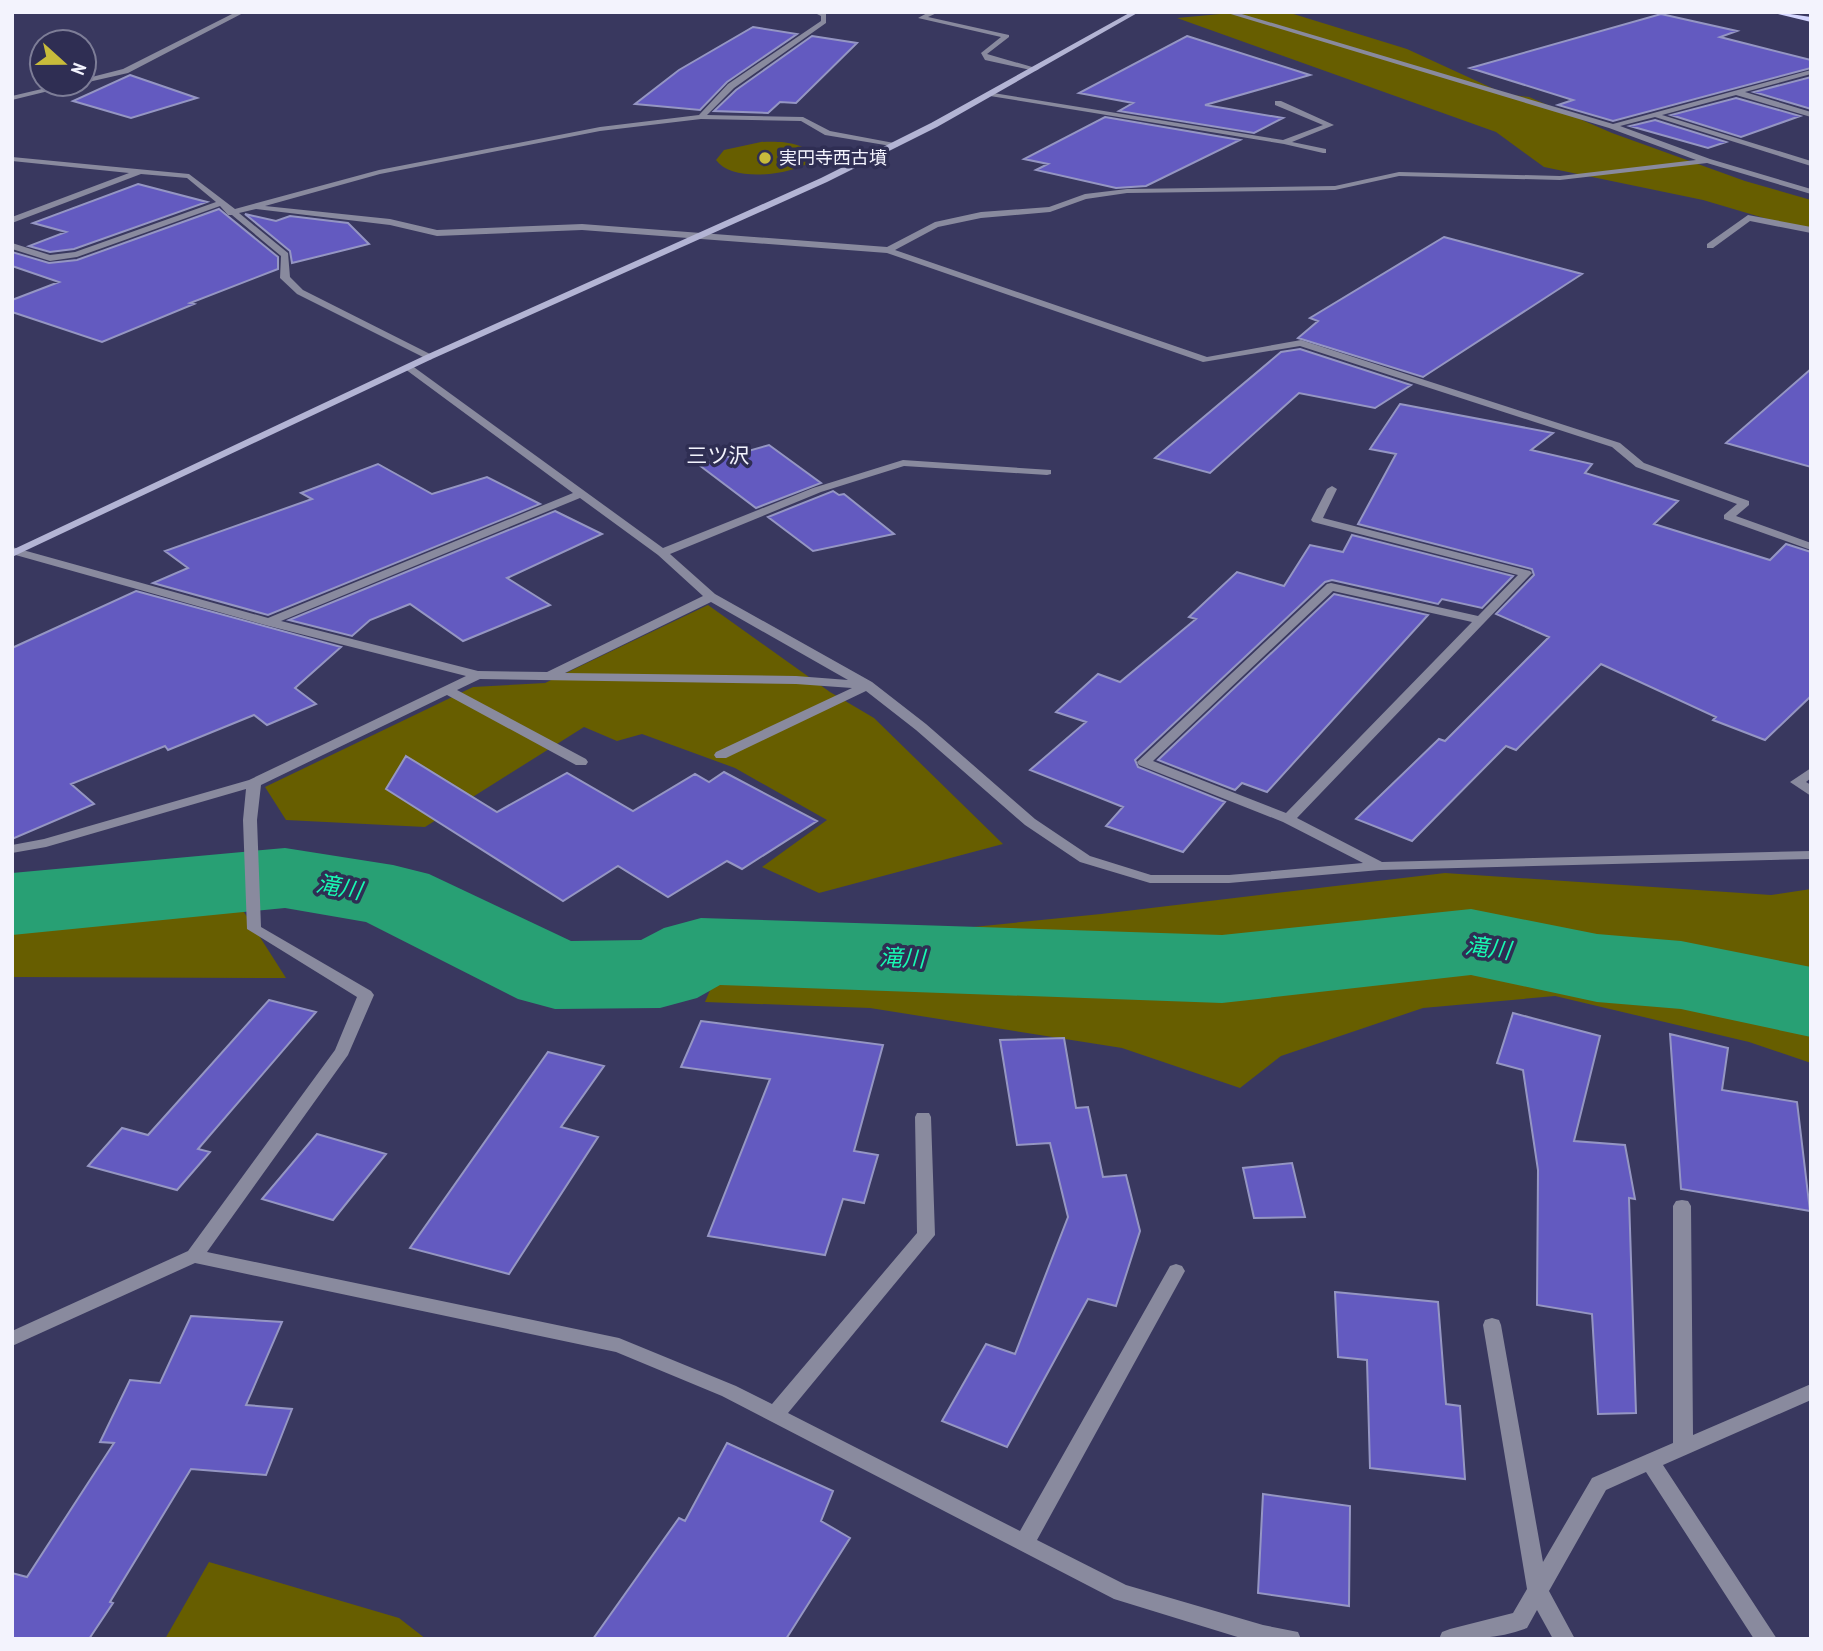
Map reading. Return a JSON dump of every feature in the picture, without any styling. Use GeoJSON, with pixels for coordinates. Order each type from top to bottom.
{"type":"FeatureCollection","features":[{"type":"Feature","properties":{"kind":"main road"},"geometry":{"type":"LineString","coordinates":[[1781,12],[1811,20]]}},
{"type":"Feature","properties":{"kind":"street"},"geometry":{"type":"LineString","coordinates":[[98,78],[125,71],[242,12]]}},
{"type":"Feature","properties":{"kind":"street"},"geometry":{"type":"LineString","coordinates":[[701,117],[731,86],[824,22],[824,15],[816,12]]}},
{"type":"Feature","properties":{"kind":"street"},"geometry":{"type":"LineString","coordinates":[[936,12],[921,18],[1007,36],[983,54],[988,58],[1035,69]]}},
{"type":"Feature","properties":{"kind":"street"},"geometry":{"type":"LineString","coordinates":[[14,552],[429,357],[698,237],[894,145],[1136,12]]}},
{"type":"Feature","properties":{"kind":"street"},"geometry":{"type":"LineString","coordinates":[[1227,12],[1612,126],[1707,161],[1811,192]]}},
{"type":"Feature","properties":{"kind":"street"},"geometry":{"type":"LineString","coordinates":[[1612,126],[1658,116],[1811,72]]}},
{"type":"Feature","properties":{"kind":"street"},"geometry":{"type":"LineString","coordinates":[[1739,93],[1811,115]]}},
{"type":"Feature","properties":{"kind":"street"},"geometry":{"type":"LineString","coordinates":[[989,94],[1284,142],[1323,151]]}},
{"type":"Feature","properties":{"kind":"street"},"geometry":{"type":"LineString","coordinates":[[1278,103],[1330,125],[1284,142]]}},
{"type":"Feature","properties":{"kind":"street"},"geometry":{"type":"LineString","coordinates":[[1658,116],[1811,164]]}},
{"type":"Feature","properties":{"kind":"street"},"geometry":{"type":"LineString","coordinates":[[232,213],[260,208],[379,172],[600,128],[701,117],[803,119],[828,132],[894,145]]}},
{"type":"Feature","properties":{"kind":"street"},"geometry":{"type":"LineString","coordinates":[[12,159],[189,176],[285,255],[285,278],[300,292],[429,357]]}},
{"type":"Feature","properties":{"kind":"street"},"geometry":{"type":"LineString","coordinates":[[888,250],[935,225],[981,215],[1050,209],[1085,197],[1127,191],[1335,188],[1399,174],[1560,178],[1707,161]]}},
{"type":"Feature","properties":{"kind":"street"},"geometry":{"type":"LineString","coordinates":[[12,220],[144,170]]}},
{"type":"Feature","properties":{"kind":"street"},"geometry":{"type":"LineString","coordinates":[[12,246],[50,258],[77,254],[221,203]]}},
{"type":"Feature","properties":{"kind":"street"},"geometry":{"type":"LineString","coordinates":[[260,208],[390,222],[437,233],[582,227],[888,250],[1206,360],[1301,343],[1314,347],[1616,445],[1640,465],[1745,503],[1728,517],[1811,547]]}},
{"type":"Feature","properties":{"kind":"street"},"geometry":{"type":"LineString","coordinates":[[1710,246],[1748,218],[1811,230]]}},
{"type":"Feature","properties":{"kind":"street"},"geometry":{"type":"LineString","coordinates":[[408,367],[662,553],[711,597],[867,685],[921,727],[1030,822],[1085,859],[1150,879],[1229,879],[1380,866],[1811,855]]}},
{"type":"Feature","properties":{"kind":"street"},"geometry":{"type":"LineString","coordinates":[[662,553],[817,490],[903,463],[1047,472]]}},
{"type":"Feature","properties":{"kind":"street"},"geometry":{"type":"LineString","coordinates":[[1288,819],[1526,573],[1317,520],[1332,489]]}},
{"type":"Feature","properties":{"kind":"street"},"geometry":{"type":"LineString","coordinates":[[269,622],[580,494]]}},
{"type":"Feature","properties":{"kind":"street"},"geometry":{"type":"LineString","coordinates":[[14,552],[269,622],[478,675],[796,680],[867,685]]}},
{"type":"Feature","properties":{"kind":"street"},"geometry":{"type":"LineString","coordinates":[[1380,866],[1288,819],[1144,762],[1331,587],[1479,620]]}},
{"type":"Feature","properties":{"kind":"street"},"geometry":{"type":"LineString","coordinates":[[548,676],[711,597]]}},
{"type":"Feature","properties":{"kind":"street"},"geometry":{"type":"LineString","coordinates":[[12,849],[46,843],[254,783],[478,675]]}},
{"type":"Feature","properties":{"kind":"street"},"geometry":{"type":"LineString","coordinates":[[721,755],[867,685]]}},
{"type":"Feature","properties":{"kind":"street"},"geometry":{"type":"LineString","coordinates":[[446,690],[581,762]]}},
{"type":"Feature","properties":{"kind":"street"},"geometry":{"type":"LineString","coordinates":[[1811,772],[1797,782],[1811,792]]}},
{"type":"Feature","properties":{"kind":"street"},"geometry":{"type":"LineString","coordinates":[[12,1339],[194,1256],[342,1051],[366,995],[254,929],[250,820],[254,783]]}},
{"type":"Feature","properties":{"kind":"street"},"geometry":{"type":"LineString","coordinates":[[775,1415],[926,1235],[923,1116]]}},
{"type":"Feature","properties":{"kind":"street"},"geometry":{"type":"LineString","coordinates":[[1682,1206],[1682,1449]]}},
{"type":"Feature","properties":{"kind":"street"},"geometry":{"type":"LineString","coordinates":[[194,1256],[619,1345],[775,1415],[1121,1593],[1263,1636],[1290,1639]]}},
{"type":"Feature","properties":{"kind":"street"},"geometry":{"type":"LineString","coordinates":[[1024,1543],[1176,1271]]}},
{"type":"Feature","properties":{"kind":"street"},"geometry":{"type":"LineString","coordinates":[[1492,1325],[1538,1591],[1564,1639]]}},
{"type":"Feature","properties":{"kind":"street"},"geometry":{"type":"LineString","coordinates":[[1450,1639],[1520,1621],[1599,1484],[1811,1392]]}},
{"type":"Feature","properties":{"kind":"street"},"geometry":{"type":"LineString","coordinates":[[1651,1463],[1766,1639]]}},
{"type":"Feature","properties":{"kind":"shaded area"},"geometry":{"type":"Polygon","coordinates":[[[1242,12],[1287,12],[1407,49],[1505,94],[1529,97],[1612,133],[1745,181],[1811,200],[1811,232],[1703,200],[1544,167],[1496,132],[1177,18],[1242,12]]]}},
{"type":"Feature","properties":{"kind":"shaded area","name":"実円寺西古墳"},"geometry":{"type":"Polygon","coordinates":[[[761,142],[796,145],[814,156],[812,161],[803,166],[762,174],[735,172],[716,160],[724,150],[761,142]]]}},
{"type":"Feature","properties":{"kind":"shaded area"},"geometry":{"type":"Polygon","coordinates":[[[708,605],[830,692],[874,718],[1003,844],[819,893],[762,867],[827,820],[735,768],[642,734],[617,741],[584,727],[425,827],[286,820],[265,787],[473,687],[545,683],[708,605]]]}},
{"type":"Feature","properties":{"kind":"shaded area"},"geometry":{"type":"Polygon","coordinates":[[[214,865],[286,978],[12,977],[12,874],[214,865]]]}},
{"type":"Feature","properties":{"kind":"shaded area"},"geometry":{"type":"Polygon","coordinates":[[[1445,873],[1771,895],[1811,889],[1811,1063],[1749,1042],[1555,996],[1423,1008],[1281,1056],[1240,1088],[1122,1048],[870,1008],[705,1002],[726,952],[1101,914],[1445,873]]]}},
{"type":"Feature","properties":{"kind":"shaded area"},"geometry":{"type":"Polygon","coordinates":[[[209,1562],[399,1618],[426,1639],[165,1639],[209,1562]]]}},
{"type":"Feature","properties":{"kind":"building"},"geometry":{"type":"Polygon","coordinates":[[[1661,14],[1737,31],[1720,37],[1811,60],[1811,68],[1613,121],[1558,105],[1573,100],[1470,68],[1661,14]]]}},
{"type":"Feature","properties":{"kind":"building"},"geometry":{"type":"Polygon","coordinates":[[[753,27],[797,34],[727,82],[700,110],[635,104],[679,70],[753,27]]]}},
{"type":"Feature","properties":{"kind":"building"},"geometry":{"type":"Polygon","coordinates":[[[812,36],[857,43],[796,103],[780,102],[768,113],[714,111],[736,90],[812,36]]]}},
{"type":"Feature","properties":{"kind":"building"},"geometry":{"type":"Polygon","coordinates":[[[1187,36],[1310,75],[1205,105],[1283,118],[1254,133],[1119,111],[1133,103],[1079,93],[1187,36]]]}},
{"type":"Feature","properties":{"kind":"building"},"geometry":{"type":"Polygon","coordinates":[[[130,75],[197,98],[131,118],[73,101],[80,98],[98,98],[98,90],[130,75]]]}},
{"type":"Feature","properties":{"kind":"building"},"geometry":{"type":"Polygon","coordinates":[[[1811,77],[1811,109],[1754,92],[1811,77]]]}},
{"type":"Feature","properties":{"kind":"building"},"geometry":{"type":"Polygon","coordinates":[[[1736,98],[1800,116],[1741,137],[1671,115],[1736,98]]]}},
{"type":"Feature","properties":{"kind":"building"},"geometry":{"type":"Polygon","coordinates":[[[1105,117],[1240,140],[1146,186],[1116,188],[1036,170],[1048,164],[1024,159],[1105,117]]]}},
{"type":"Feature","properties":{"kind":"building"},"geometry":{"type":"Polygon","coordinates":[[[1655,120],[1726,142],[1708,148],[1630,126],[1655,120]]]}},
{"type":"Feature","properties":{"kind":"building"},"geometry":{"type":"Polygon","coordinates":[[[138,184],[207,202],[74,249],[50,252],[29,246],[66,232],[33,223],[138,184]]]}},
{"type":"Feature","properties":{"kind":"building"},"geometry":{"type":"Polygon","coordinates":[[[219,209],[278,257],[278,269],[190,303],[194,304],[102,342],[12,312],[12,300],[59,282],[12,266],[12,252],[49,263],[77,260],[219,209]]]}},
{"type":"Feature","properties":{"kind":"building"},"geometry":{"type":"Polygon","coordinates":[[[245,214],[276,221],[290,216],[348,223],[369,244],[292,263],[290,251],[245,214]]]}},
{"type":"Feature","properties":{"kind":"building"},"geometry":{"type":"Polygon","coordinates":[[[1444,237],[1582,274],[1423,377],[1298,338],[1318,321],[1310,318],[1444,237]]]}},
{"type":"Feature","properties":{"kind":"building"},"geometry":{"type":"Polygon","coordinates":[[[1300,349],[1411,385],[1375,408],[1299,393],[1210,473],[1155,458],[1281,352],[1300,349]]]}},
{"type":"Feature","properties":{"kind":"building"},"geometry":{"type":"Polygon","coordinates":[[[1811,369],[1811,467],[1726,443],[1811,369]]]}},
{"type":"Feature","properties":{"kind":"building"},"geometry":{"type":"Polygon","coordinates":[[[1400,404],[1553,433],[1531,450],[1592,464],[1585,473],[1678,501],[1654,524],[1770,560],[1786,544],[1811,552],[1811,696],[1765,740],[1713,720],[1716,717],[1601,664],[1516,750],[1506,746],[1412,841],[1356,819],[1439,739],[1445,741],[1549,637],[1496,614],[1534,575],[1532,569],[1358,524],[1396,454],[1370,449],[1400,404]]]}},
{"type":"Feature","properties":{"kind":"building"},"geometry":{"type":"Polygon","coordinates":[[[769,445],[821,483],[756,508],[699,465],[769,445]]]}},
{"type":"Feature","properties":{"kind":"building"},"geometry":{"type":"Polygon","coordinates":[[[378,464],[432,494],[487,477],[540,504],[268,615],[153,583],[188,568],[165,551],[312,499],[301,493],[378,464]]]}},
{"type":"Feature","properties":{"kind":"building"},"geometry":{"type":"Polygon","coordinates":[[[833,491],[839,495],[844,494],[894,534],[813,551],[768,517],[833,491]]]}},
{"type":"Feature","properties":{"kind":"building"},"geometry":{"type":"Polygon","coordinates":[[[555,511],[602,534],[507,578],[550,605],[463,641],[410,604],[370,620],[352,636],[289,620],[555,511]]]}},
{"type":"Feature","properties":{"kind":"building"},"geometry":{"type":"Polygon","coordinates":[[[1352,535],[1513,576],[1482,608],[1442,599],[1438,604],[1332,580],[1325,582],[1135,760],[1138,767],[1225,802],[1183,852],[1106,826],[1123,807],[1030,770],[1086,722],[1056,712],[1098,674],[1120,682],[1196,619],[1189,617],[1237,572],[1284,586],[1310,545],[1343,552],[1352,535]]]}},
{"type":"Feature","properties":{"kind":"building"},"geometry":{"type":"Polygon","coordinates":[[[136,591],[341,647],[295,688],[316,704],[267,725],[254,715],[168,750],[165,746],[71,784],[94,804],[12,839],[12,648],[136,591]]]}},
{"type":"Feature","properties":{"kind":"building"},"geometry":{"type":"Polygon","coordinates":[[[1334,594],[1428,615],[1267,792],[1242,783],[1235,790],[1158,760],[1334,594]]]}},
{"type":"Feature","properties":{"kind":"building"},"geometry":{"type":"Polygon","coordinates":[[[406,756],[497,812],[567,773],[633,811],[695,774],[709,782],[724,772],[817,821],[742,869],[727,861],[668,897],[618,866],[563,901],[386,789],[406,756]]]}},
{"type":"Feature","properties":{"kind":"building"},"geometry":{"type":"Polygon","coordinates":[[[269,1000],[316,1012],[198,1149],[210,1152],[177,1190],[88,1166],[122,1128],[148,1135],[269,1000]]]}},
{"type":"Feature","properties":{"kind":"building"},"geometry":{"type":"Polygon","coordinates":[[[1513,1013],[1600,1036],[1574,1141],[1625,1145],[1635,1199],[1629,1198],[1636,1413],[1598,1414],[1592,1314],[1537,1305],[1538,1170],[1523,1070],[1497,1063],[1513,1013]]]}},
{"type":"Feature","properties":{"kind":"building"},"geometry":{"type":"Polygon","coordinates":[[[701,1021],[883,1045],[854,1151],[878,1155],[864,1203],[843,1199],[825,1255],[708,1236],[770,1079],[681,1067],[701,1021]]]}},
{"type":"Feature","properties":{"kind":"building"},"geometry":{"type":"Polygon","coordinates":[[[1670,1034],[1728,1048],[1722,1090],[1797,1102],[1810,1211],[1681,1189],[1670,1034]]]}},
{"type":"Feature","properties":{"kind":"building"},"geometry":{"type":"Polygon","coordinates":[[[1064,1038],[1076,1108],[1088,1107],[1103,1177],[1126,1175],[1140,1231],[1116,1306],[1088,1299],[1007,1447],[942,1421],[986,1344],[1015,1354],[1068,1217],[1050,1143],[1017,1145],[1000,1040],[1064,1038]]]}},
{"type":"Feature","properties":{"kind":"building"},"geometry":{"type":"Polygon","coordinates":[[[548,1052],[604,1066],[561,1127],[598,1137],[509,1274],[410,1248],[548,1052]]]}},
{"type":"Feature","properties":{"kind":"building"},"geometry":{"type":"Polygon","coordinates":[[[317,1134],[386,1154],[333,1220],[262,1199],[317,1134]]]}},
{"type":"Feature","properties":{"kind":"building"},"geometry":{"type":"Polygon","coordinates":[[[1292,1163],[1305,1217],[1254,1218],[1243,1168],[1292,1163]]]}},
{"type":"Feature","properties":{"kind":"building"},"geometry":{"type":"Polygon","coordinates":[[[1335,1292],[1438,1302],[1446,1404],[1460,1406],[1465,1479],[1370,1468],[1367,1360],[1338,1357],[1335,1292]]]}},
{"type":"Feature","properties":{"kind":"building"},"geometry":{"type":"Polygon","coordinates":[[[191,1316],[282,1322],[246,1405],[292,1409],[266,1475],[191,1469],[89,1639],[12,1639],[12,1573],[27,1577],[114,1443],[100,1442],[130,1380],[160,1383],[191,1316]]]}},
{"type":"Feature","properties":{"kind":"building"},"geometry":{"type":"Polygon","coordinates":[[[727,1443],[833,1491],[821,1521],[850,1538],[786,1639],[593,1639],[679,1518],[685,1521],[727,1443]]]}},
{"type":"Feature","properties":{"kind":"building"},"geometry":{"type":"Polygon","coordinates":[[[1263,1494],[1350,1506],[1349,1606],[1258,1593],[1263,1494]]]}},
{"type":"Feature","properties":{"kind":"waterway","name":"滝川"},"geometry":{"type":"LineString","coordinates":[[12,904],[285,878],[393,896],[555,975],[660,974],[701,951],[1222,969],[1471,942],[1597,968],[1681,975],[1811,1002]]}},
{"type":"Feature","properties":{"kind":"place","name":"実円寺西古墳"},"geometry":{"type":"Point","coordinates":[765,158]}},
{"type":"Feature","properties":{"kind":"district","name":"三ツ沢"},"geometry":{"type":"Point","coordinates":[718,456]}}]}
